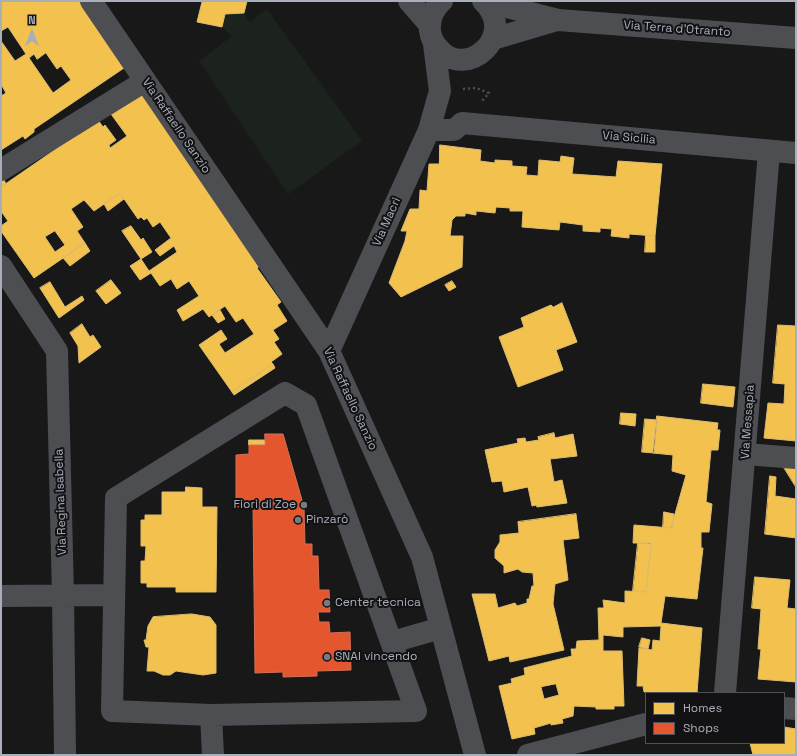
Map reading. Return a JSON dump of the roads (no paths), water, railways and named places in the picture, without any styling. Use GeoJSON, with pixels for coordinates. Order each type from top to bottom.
{"type":"FeatureCollection","features":[{"type":"Feature","properties":{"kind":"street","name":"Via Raffaello Sanzio"},"geometry":{"type":"LineString","coordinates":[[92,1],[329,350],[422,557],[476,755]]}},
{"type":"Feature","properties":{"kind":"street"},"geometry":{"type":"LineString","coordinates":[[409,1],[432,34],[441,52],[450,57],[470,59]]}},
{"type":"Feature","properties":{"kind":"street"},"geometry":{"type":"LineString","coordinates":[[432,34],[432,14],[442,1]]}},
{"type":"Feature","properties":{"kind":"street"},"geometry":{"type":"LineString","coordinates":[[484,1],[491,9],[495,19],[496,29],[493,39]]}},
{"type":"Feature","properties":{"kind":"street","name":"Via Terra d'Otranto"},"geometry":{"type":"LineString","coordinates":[[484,1],[558,20],[795,38]]}},
{"type":"Feature","properties":{"kind":"street","name":"Via Terra d'Otranto"},"geometry":{"type":"LineString","coordinates":[[493,39],[558,20]]}},
{"type":"Feature","properties":{"kind":"street","name":"Via Macrì"},"geometry":{"type":"LineString","coordinates":[[329,350],[429,130],[440,91],[432,34]]}},
{"type":"Feature","properties":{"kind":"street","name":"Via Macrì"},"geometry":{"type":"LineString","coordinates":[[440,91],[470,59],[488,48],[493,39]]}},
{"type":"Feature","properties":{"kind":"street"},"geometry":{"type":"LineString","coordinates":[[1,170],[145,81]]}},
{"type":"Feature","properties":{"kind":"street","name":"Via Sicilia"},"geometry":{"type":"LineString","coordinates":[[429,130],[454,130],[462,123],[796,153]]}},
{"type":"Feature","properties":{"kind":"street","name":"Via Messapia"},"geometry":{"type":"LineString","coordinates":[[725,692],[746,454],[769,151]]}},
{"type":"Feature","properties":{"kind":"street","name":"Via Regina Isabella"},"geometry":{"type":"LineString","coordinates":[[1,266],[57,351],[65,755]]}},
{"type":"Feature","properties":{"kind":"street"},"geometry":{"type":"LineString","coordinates":[[285,393],[306,405],[392,642],[416,711],[211,715],[112,711],[116,498],[285,393]]}},
{"type":"Feature","properties":{"kind":"street"},"geometry":{"type":"LineString","coordinates":[[746,454],[796,458]]}},
{"type":"Feature","properties":{"kind":"street"},"geometry":{"type":"LineString","coordinates":[[1,596],[114,595]]}},
{"type":"Feature","properties":{"kind":"street"},"geometry":{"type":"LineString","coordinates":[[392,642],[441,628]]}},
{"type":"Feature","properties":{"kind":"street"},"geometry":{"type":"LineString","coordinates":[[785,708],[796,709]]}},
{"type":"Feature","properties":{"kind":"street"},"geometry":{"type":"LineString","coordinates":[[211,715],[213,755]]}},
{"type":"Feature","properties":{"kind":"street"},"geometry":{"type":"LineString","coordinates":[[528,755],[645,724]]}},
{"type":"Feature","properties":{"kind":"place","name":"Fiori di Zoe"},"geometry":{"type":"Point","coordinates":[304,505]}},
{"type":"Feature","properties":{"kind":"place","name":"Pinzarò"},"geometry":{"type":"Point","coordinates":[298,520]}},
{"type":"Feature","properties":{"kind":"place","name":"Center tecnica"},"geometry":{"type":"Point","coordinates":[327,603]}},
{"type":"Feature","properties":{"kind":"place","name":"SNAI vincendo"},"geometry":{"type":"Point","coordinates":[327,657]}}]}
